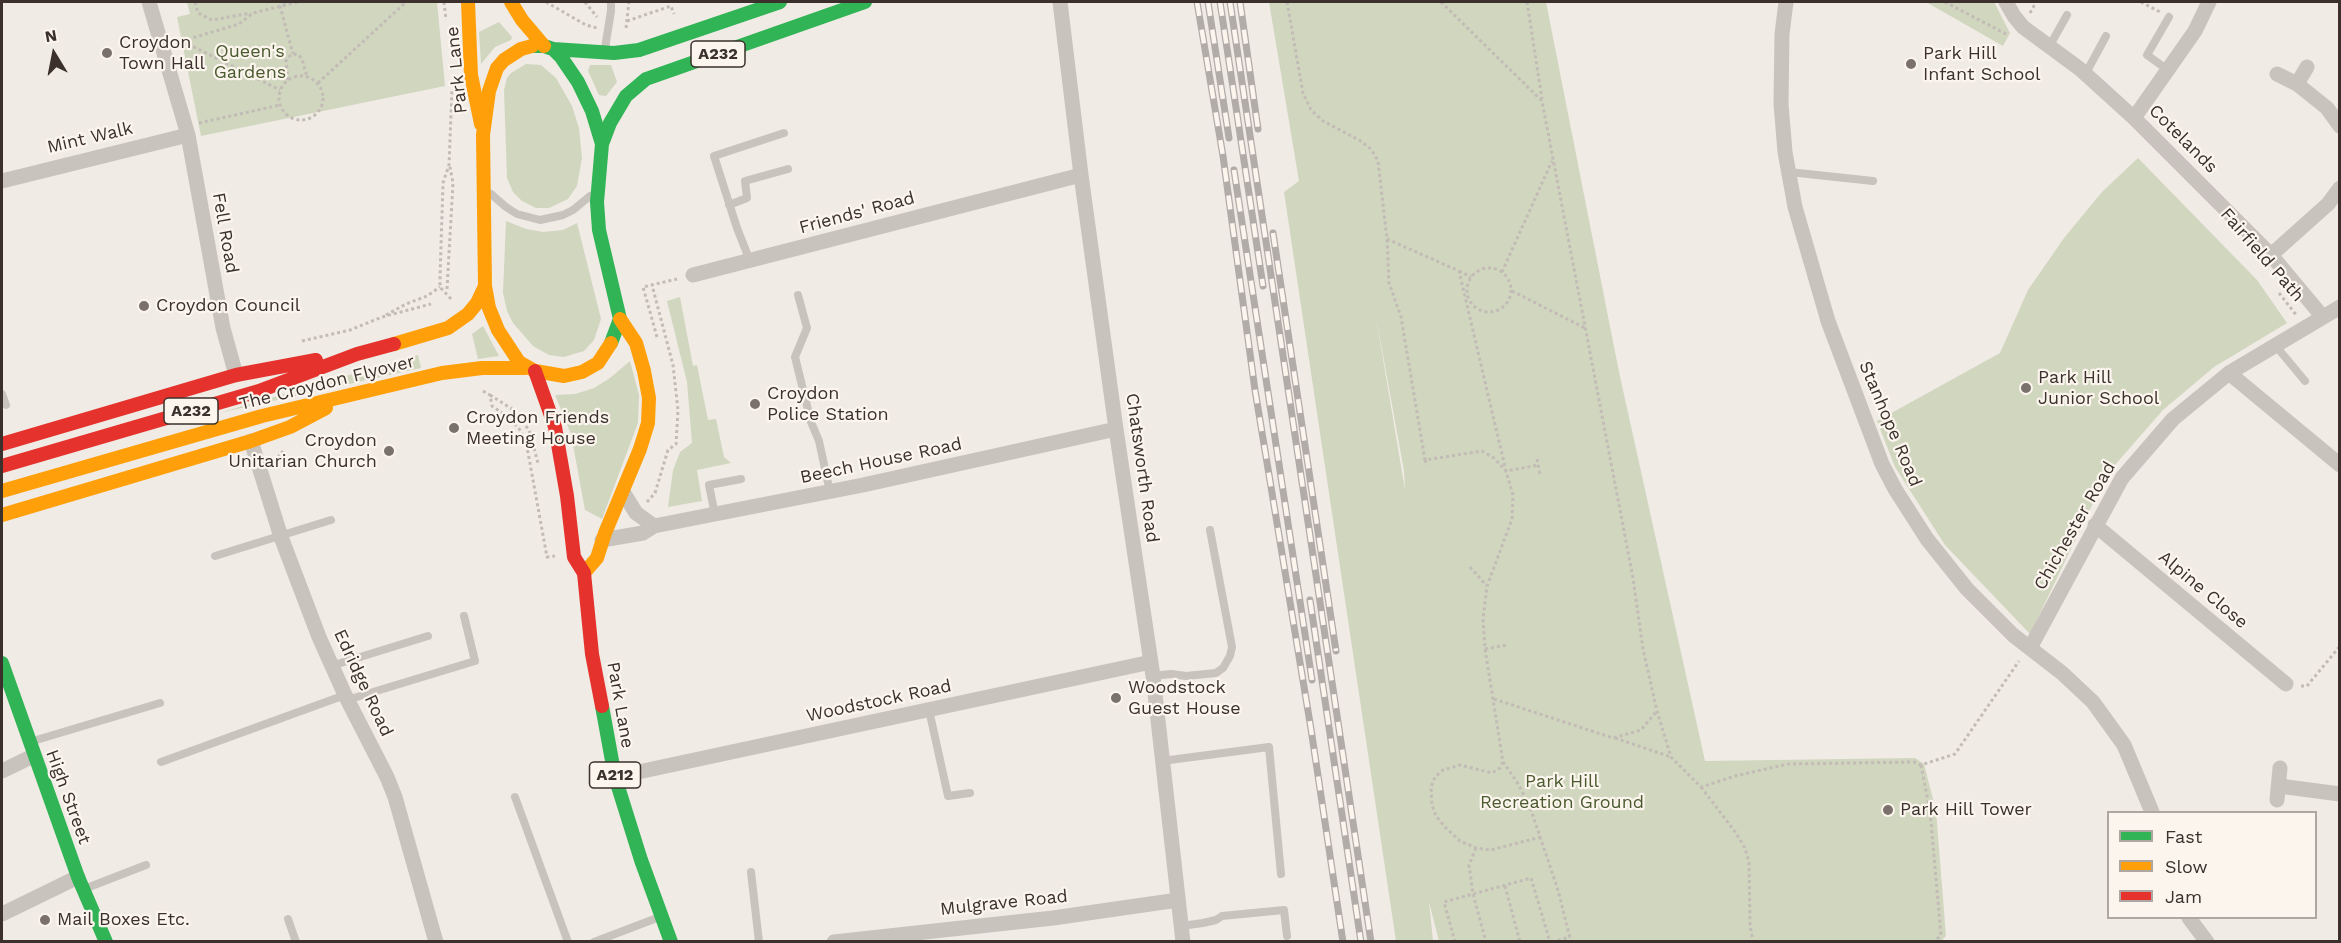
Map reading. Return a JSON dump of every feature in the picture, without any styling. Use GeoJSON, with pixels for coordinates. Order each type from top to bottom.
{"type":"FeatureCollection","features":[{"type":"Feature","properties":{"kind":"main road","name":"Park Lane"},"geometry":{"type":"LineString","coordinates":[[468,2],[471,75],[483,135]]}},
{"type":"Feature","properties":{"kind":"main road"},"geometry":{"type":"LineString","coordinates":[[511,2],[522,20],[561,57],[578,82],[592,111],[602,144],[598,189],[599,230],[620,319],[636,344],[647,386],[649,410],[646,435],[602,540],[597,558],[584,573]]}},
{"type":"Feature","properties":{"kind":"main road","name":"A232"},"geometry":{"type":"LineString","coordinates":[[548,47],[627,52],[651,47],[780,2]]}},
{"type":"Feature","properties":{"kind":"main road","name":"A232"},"geometry":{"type":"LineString","coordinates":[[602,144],[610,123],[626,96],[646,79],[865,2]]}},
{"type":"Feature","properties":{"kind":"main road"},"geometry":{"type":"LineString","coordinates":[[531,370],[511,353],[489,308],[485,286],[483,135],[489,91],[497,68],[504,60],[521,49],[548,47]]}},
{"type":"Feature","properties":{"kind":"main road","name":"The Croydon Flyover"},"geometry":{"type":"LineString","coordinates":[[2,466],[259,391],[357,354],[448,328],[468,314],[477,303],[485,286]]}},
{"type":"Feature","properties":{"kind":"main road","name":"The Croydon Flyover"},"geometry":{"type":"LineString","coordinates":[[2,491],[219,428],[350,394],[462,370],[531,370],[564,376],[582,372],[590,369],[605,356],[620,319]]}},
{"type":"Feature","properties":{"kind":"main road"},"geometry":{"type":"LineString","coordinates":[[2,444],[236,375],[357,354]]}},
{"type":"Feature","properties":{"kind":"main road","name":"Park Lane"},"geometry":{"type":"LineString","coordinates":[[531,370],[555,428],[567,496],[574,557],[584,573],[592,654],[615,777],[627,819],[671,942]]}},
{"type":"Feature","properties":{"kind":"main road"},"geometry":{"type":"LineString","coordinates":[[2,515],[251,441],[309,418],[350,394]]}},
{"type":"Feature","properties":{"kind":"main road","name":"High Street"},"geometry":{"type":"LineString","coordinates":[[2,663],[80,883],[106,942]]}},
{"type":"Feature","properties":{"kind":"street","name":"Fell Road"},"geometry":{"type":"LineString","coordinates":[[149,2],[187,130],[223,328],[236,375]]}},
{"type":"Feature","properties":{"kind":"street","name":"Chatsworth Road"},"geometry":{"type":"LineString","coordinates":[[1060,2],[1116,429],[1152,669],[1183,942]]}},
{"type":"Feature","properties":{"kind":"street","name":"Stanhope Road"},"geometry":{"type":"LineString","coordinates":[[1786,2],[1780,76],[1783,131],[1789,172],[1804,242],[1828,321],[1882,464],[1910,514],[1947,564],[1992,616],[2094,702],[2124,745],[2151,811]]}},
{"type":"Feature","properties":{"kind":"street","name":"Cotelands"},"geometry":{"type":"LineString","coordinates":[[2006,2],[2020,24],[2086,74],[2134,118],[2271,255],[2322,316]]}},
{"type":"Feature","properties":{"kind":"street"},"geometry":{"type":"LineString","coordinates":[[2134,118],[2195,31],[2209,2]]}},
{"type":"Feature","properties":{"kind":"street"},"geometry":{"type":"LineString","coordinates":[[2297,84],[2307,67]]}},
{"type":"Feature","properties":{"kind":"street"},"geometry":{"type":"LineString","coordinates":[[2277,74],[2297,84],[2327,108],[2340,126]]}},
{"type":"Feature","properties":{"kind":"street","name":"Mint Walk"},"geometry":{"type":"LineString","coordinates":[[2,181],[187,130]]}},
{"type":"Feature","properties":{"kind":"street","name":"Friends' Road"},"geometry":{"type":"LineString","coordinates":[[693,275],[1081,175]]}},
{"type":"Feature","properties":{"kind":"street"},"geometry":{"type":"LineString","coordinates":[[2271,255],[2328,204],[2340,188]]}},
{"type":"Feature","properties":{"kind":"street","name":"Chichester Road"},"geometry":{"type":"LineString","coordinates":[[2030,648],[2122,478],[2173,419],[2229,373],[2340,307]]}},
{"type":"Feature","properties":{"kind":"street"},"geometry":{"type":"LineString","coordinates":[[2229,373],[2340,465]]}},
{"type":"Feature","properties":{"kind":"street","name":"Beech House Road"},"geometry":{"type":"LineString","coordinates":[[602,540],[644,533],[654,526],[830,492],[1116,429]]}},
{"type":"Feature","properties":{"kind":"street","name":"Edridge Road"},"geometry":{"type":"LineString","coordinates":[[251,441],[281,537],[331,666],[387,777],[436,942]]}},
{"type":"Feature","properties":{"kind":"street"},"geometry":{"type":"LineString","coordinates":[[623,492],[636,513],[654,526]]}},
{"type":"Feature","properties":{"kind":"street","name":"Alpine Close"},"geometry":{"type":"LineString","coordinates":[[2096,525],[2286,684]]}},
{"type":"Feature","properties":{"kind":"street","name":"Woodstock Road"},"geometry":{"type":"LineString","coordinates":[[615,777],[929,710],[1152,669]]}},
{"type":"Feature","properties":{"kind":"street"},"geometry":{"type":"LineString","coordinates":[[2,771],[31,749]]}},
{"type":"Feature","properties":{"kind":"street"},"geometry":{"type":"LineString","coordinates":[[2280,768],[2278,793],[2340,794]]}},
{"type":"Feature","properties":{"kind":"street"},"geometry":{"type":"LineString","coordinates":[[2,914],[80,883]]}},
{"type":"Feature","properties":{"kind":"street","name":"Mulgrave Road"},"geometry":{"type":"LineString","coordinates":[[834,942],[1053,918],[1179,900]]}},
{"type":"Feature","properties":{"kind":"street"},"geometry":{"type":"LineString","coordinates":[[2190,919],[2207,942]]}},
{"type":"Feature","properties":{"kind":"lane"},"geometry":{"type":"LineString","coordinates":[[604,52],[611,2]]}},
{"type":"Feature","properties":{"kind":"lane"},"geometry":{"type":"LineString","coordinates":[[2049,47],[2067,15]]}},
{"type":"Feature","properties":{"kind":"lane"},"geometry":{"type":"LineString","coordinates":[[2168,70],[2147,56],[2169,17]]}},
{"type":"Feature","properties":{"kind":"lane"},"geometry":{"type":"LineString","coordinates":[[2086,74],[2106,36]]}},
{"type":"Feature","properties":{"kind":"lane"},"geometry":{"type":"LineString","coordinates":[[750,261],[714,156],[784,133]]}},
{"type":"Feature","properties":{"kind":"lane"},"geometry":{"type":"LineString","coordinates":[[729,205],[747,198],[745,181],[788,169]]}},
{"type":"Feature","properties":{"kind":"lane"},"geometry":{"type":"LineString","coordinates":[[1789,172],[1873,181]]}},
{"type":"Feature","properties":{"kind":"lane"},"geometry":{"type":"LineString","coordinates":[[484,182],[506,207],[517,214],[540,220],[552,219],[573,210],[598,189]]}},
{"type":"Feature","properties":{"kind":"lane"},"geometry":{"type":"LineString","coordinates":[[798,296],[807,328],[795,357],[811,422],[819,441],[830,492]]}},
{"type":"Feature","properties":{"kind":"lane"},"geometry":{"type":"LineString","coordinates":[[2276,345],[2305,381]]}},
{"type":"Feature","properties":{"kind":"lane"},"geometry":{"type":"LineString","coordinates":[[2,394],[6,405]]}},
{"type":"Feature","properties":{"kind":"lane"},"geometry":{"type":"LineString","coordinates":[[715,515],[709,485],[741,478]]}},
{"type":"Feature","properties":{"kind":"lane"},"geometry":{"type":"LineString","coordinates":[[215,556],[331,520]]}},
{"type":"Feature","properties":{"kind":"lane"},"geometry":{"type":"LineString","coordinates":[[1152,669],[1186,676],[1215,673],[1222,668],[1230,656],[1232,647],[1210,530]]}},
{"type":"Feature","properties":{"kind":"lane"},"geometry":{"type":"LineString","coordinates":[[161,762],[346,698],[475,661],[464,616]]}},
{"type":"Feature","properties":{"kind":"lane"},"geometry":{"type":"LineString","coordinates":[[331,666],[428,636]]}},
{"type":"Feature","properties":{"kind":"lane"},"geometry":{"type":"LineString","coordinates":[[31,749],[160,703]]}},
{"type":"Feature","properties":{"kind":"lane"},"geometry":{"type":"LineString","coordinates":[[929,710],[948,796],[970,793]]}},
{"type":"Feature","properties":{"kind":"lane"},"geometry":{"type":"LineString","coordinates":[[1162,761],[1269,747],[1281,874]]}},
{"type":"Feature","properties":{"kind":"lane"},"geometry":{"type":"LineString","coordinates":[[515,797],[568,942]]}},
{"type":"Feature","properties":{"kind":"lane"},"geometry":{"type":"LineString","coordinates":[[80,883],[146,865]]}},
{"type":"Feature","properties":{"kind":"lane"},"geometry":{"type":"LineString","coordinates":[[751,873],[759,942]]}},
{"type":"Feature","properties":{"kind":"lane"},"geometry":{"type":"LineString","coordinates":[[1181,926],[1216,920],[1222,916],[1284,910],[1287,936]]}},
{"type":"Feature","properties":{"kind":"lane"},"geometry":{"type":"LineString","coordinates":[[594,942],[662,916]]}},
{"type":"Feature","properties":{"kind":"lane"},"geometry":{"type":"LineString","coordinates":[[288,920],[296,942]]}},
{"type":"Feature","properties":{"kind":"path"},"geometry":{"type":"LineString","coordinates":[[195,2],[198,13],[212,20],[298,2]]}},
{"type":"Feature","properties":{"kind":"path"},"geometry":{"type":"LineString","coordinates":[[280,6],[285,2]]}},
{"type":"Feature","properties":{"kind":"path"},"geometry":{"type":"LineString","coordinates":[[318,83],[406,2]]}},
{"type":"Feature","properties":{"kind":"path"},"geometry":{"type":"LineString","coordinates":[[444,2],[447,25]]}},
{"type":"Feature","properties":{"kind":"path"},"geometry":{"type":"LineString","coordinates":[[546,2],[586,25],[597,28]]}},
{"type":"Feature","properties":{"kind":"path"},"geometry":{"type":"LineString","coordinates":[[585,2],[599,19]]}},
{"type":"Feature","properties":{"kind":"path"},"geometry":{"type":"LineString","coordinates":[[625,33],[629,2]]}},
{"type":"Feature","properties":{"kind":"path"},"geometry":{"type":"LineString","coordinates":[[1287,2],[1304,93],[1311,110],[1323,121],[1365,144],[1378,161],[1387,239],[1389,283],[1401,317],[1427,466]]}},
{"type":"Feature","properties":{"kind":"path"},"geometry":{"type":"LineString","coordinates":[[1441,2],[1542,100]]}},
{"type":"Feature","properties":{"kind":"path"},"geometry":{"type":"LineString","coordinates":[[1527,2],[1542,100],[1630,566],[1643,648],[1657,711],[1671,757]]}},
{"type":"Feature","properties":{"kind":"path"},"geometry":{"type":"LineString","coordinates":[[1945,2],[2011,36]]}},
{"type":"Feature","properties":{"kind":"path"},"geometry":{"type":"LineString","coordinates":[[280,6],[293,54]]}},
{"type":"Feature","properties":{"kind":"path"},"geometry":{"type":"LineString","coordinates":[[625,23],[671,6],[674,14]]}},
{"type":"Feature","properties":{"kind":"path"},"geometry":{"type":"LineString","coordinates":[[164,47],[239,24],[253,13]]}},
{"type":"Feature","properties":{"kind":"path"},"geometry":{"type":"LineString","coordinates":[[182,41],[280,90]]}},
{"type":"Feature","properties":{"kind":"path"},"geometry":{"type":"LineString","coordinates":[[288,80],[285,62],[293,54],[299,55],[302,59],[307,76]]}},
{"type":"Feature","properties":{"kind":"path"},"geometry":{"type":"LineString","coordinates":[[307,76],[318,83],[324,96],[323,104],[309,120],[295,120],[283,112],[279,105],[280,90],[288,80],[307,76]]}},
{"type":"Feature","properties":{"kind":"path"},"geometry":{"type":"LineString","coordinates":[[447,288],[453,183],[449,165],[452,89]]}},
{"type":"Feature","properties":{"kind":"path"},"geometry":{"type":"LineString","coordinates":[[187,130],[279,105]]}},
{"type":"Feature","properties":{"kind":"path"},"geometry":{"type":"LineString","coordinates":[[1502,272],[1553,160]]}},
{"type":"Feature","properties":{"kind":"path"},"geometry":{"type":"LineString","coordinates":[[449,165],[443,183],[440,287],[457,306]]}},
{"type":"Feature","properties":{"kind":"path"},"geometry":{"type":"LineString","coordinates":[[1387,239],[1471,277]]}},
{"type":"Feature","properties":{"kind":"path"},"geometry":{"type":"LineString","coordinates":[[1482,269],[1496,269],[1502,272],[1508,277],[1512,291],[1506,304],[1501,309],[1486,312],[1473,306],[1467,292],[1471,277],[1482,269]]}},
{"type":"Feature","properties":{"kind":"path"},"geometry":{"type":"LineString","coordinates":[[1455,942],[1444,902],[1531,878],[1551,942],[1570,939],[1541,837],[1521,791],[1503,762],[1485,649],[1483,619],[1486,586],[1512,519],[1513,495],[1459,271]]}},
{"type":"Feature","properties":{"kind":"path"},"geometry":{"type":"LineString","coordinates":[[643,287],[693,275]]}},
{"type":"Feature","properties":{"kind":"path"},"geometry":{"type":"LineString","coordinates":[[296,343],[350,330],[406,304],[427,297],[440,287]]}},
{"type":"Feature","properties":{"kind":"path","name":"Fairfield Path"},"geometry":{"type":"LineString","coordinates":[[2277,290],[2305,327]]}},
{"type":"Feature","properties":{"kind":"path"},"geometry":{"type":"LineString","coordinates":[[1512,291],[1585,328]]}},
{"type":"Feature","properties":{"kind":"path"},"geometry":{"type":"LineString","coordinates":[[382,317],[431,304]]}},
{"type":"Feature","properties":{"kind":"path"},"geometry":{"type":"LineString","coordinates":[[1468,311],[1473,306]]}},
{"type":"Feature","properties":{"kind":"path"},"geometry":{"type":"LineString","coordinates":[[482,391],[512,409],[530,430]]}},
{"type":"Feature","properties":{"kind":"path"},"geometry":{"type":"LineString","coordinates":[[490,395],[492,406],[508,417],[520,431],[527,447],[547,557],[556,556]]}},
{"type":"Feature","properties":{"kind":"path"},"geometry":{"type":"LineString","coordinates":[[666,440],[668,450]]}},
{"type":"Feature","properties":{"kind":"path"},"geometry":{"type":"LineString","coordinates":[[260,470],[272,465],[281,452],[290,445]]}},
{"type":"Feature","properties":{"kind":"path"},"geometry":{"type":"LineString","coordinates":[[1425,459],[1482,451],[1494,458],[1506,471]]}},
{"type":"Feature","properties":{"kind":"path"},"geometry":{"type":"LineString","coordinates":[[1537,459],[1540,474]]}},
{"type":"Feature","properties":{"kind":"path"},"geometry":{"type":"LineString","coordinates":[[1506,471],[1539,465]]}},
{"type":"Feature","properties":{"kind":"path"},"geometry":{"type":"LineString","coordinates":[[1470,567],[1486,586]]}},
{"type":"Feature","properties":{"kind":"path"},"geometry":{"type":"LineString","coordinates":[[1485,649],[1507,645]]}},
{"type":"Feature","properties":{"kind":"path"},"geometry":{"type":"LineString","coordinates":[[2286,684],[2307,686],[2340,646]]}},
{"type":"Feature","properties":{"kind":"path"},"geometry":{"type":"LineString","coordinates":[[1701,787],[1735,776],[1788,764],[1914,762],[1921,765],[1955,754],[2017,663],[2030,648]]}},
{"type":"Feature","properties":{"kind":"path"},"geometry":{"type":"LineString","coordinates":[[1494,699],[1671,757],[1701,787],[1745,848],[1749,862],[1750,925],[1753,942]]}},
{"type":"Feature","properties":{"kind":"path"},"geometry":{"type":"LineString","coordinates":[[1613,738],[1641,730],[1657,711]]}},
{"type":"Feature","properties":{"kind":"path"},"geometry":{"type":"LineString","coordinates":[[1503,762],[1500,768],[1492,773],[1460,765],[1443,770],[1435,777],[1431,787],[1432,805],[1436,816],[1460,841],[1476,848],[1491,850],[1541,837]]}},
{"type":"Feature","properties":{"kind":"path"},"geometry":{"type":"LineString","coordinates":[[1921,765],[1930,811],[1941,935],[1934,942]]}},
{"type":"Feature","properties":{"kind":"path"},"geometry":{"type":"LineString","coordinates":[[1476,848],[1469,865],[1473,894],[1486,942]]}},
{"type":"Feature","properties":{"kind":"path"},"geometry":{"type":"LineString","coordinates":[[1505,886],[1520,942]]}},
{"type":"Feature","properties":{"kind":"green space","name":"Queen's Gardens"},"geometry":{"type":"Polygon","coordinates":[[[187,2],[437,2],[445,86],[201,136],[177,17],[190,14],[187,2]]]}},
{"type":"Feature","properties":{"kind":"green space","name":"Park Hill Recreation Ground"},"geometry":{"type":"Polygon","coordinates":[[[1269,2],[1546,2],[1619,372],[1705,761],[1915,758],[1924,764],[1936,811],[1946,936],[1941,941],[1439,941],[1429,902],[1433,941],[1396,941],[1284,192],[1299,181],[1269,2]],[[1377,322],[1405,490],[1404,471],[1377,322]]]}},
{"type":"Feature","properties":{"kind":"green space"},"geometry":{"type":"Polygon","coordinates":[[[1926,2],[1994,2],[2010,33],[2003,46],[1926,2]]]}},
{"type":"Feature","properties":{"kind":"green space"},"geometry":{"type":"Polygon","coordinates":[[[499,22],[512,37],[511,40],[495,47],[481,64],[479,32],[499,22]]]}},
{"type":"Feature","properties":{"kind":"green space"},"geometry":{"type":"Polygon","coordinates":[[[526,64],[541,65],[556,78],[572,106],[579,128],[582,158],[577,186],[568,199],[549,208],[536,208],[522,201],[513,192],[507,178],[504,90],[511,73],[526,64]]]}},
{"type":"Feature","properties":{"kind":"green space"},"geometry":{"type":"Polygon","coordinates":[[[590,65],[611,65],[617,82],[606,96],[599,95],[588,71],[590,65]]]}},
{"type":"Feature","properties":{"kind":"green space"},"geometry":{"type":"Polygon","coordinates":[[[2138,158],[2257,280],[2287,323],[2214,367],[2163,410],[2107,474],[2030,634],[1945,545],[1895,467],[1877,421],[2000,353],[2028,290],[2064,238],[2102,192],[2138,158]]]}},
{"type":"Feature","properties":{"kind":"green space"},"geometry":{"type":"Polygon","coordinates":[[[506,221],[526,229],[543,232],[563,230],[577,223],[601,319],[594,340],[584,351],[564,357],[549,355],[533,346],[513,323],[507,311],[503,293],[506,221]]]}},
{"type":"Feature","properties":{"kind":"green space"},"geometry":{"type":"Polygon","coordinates":[[[680,297],[693,366],[697,365],[708,420],[716,419],[724,457],[731,463],[697,470],[702,501],[668,507],[673,470],[680,452],[692,443],[687,382],[667,301],[680,297]]]}},
{"type":"Feature","properties":{"kind":"green space"},"geometry":{"type":"Polygon","coordinates":[[[483,326],[499,356],[478,359],[472,334],[483,326]]]}},
{"type":"Feature","properties":{"kind":"green space"},"geometry":{"type":"Polygon","coordinates":[[[418,355],[421,368],[219,413],[418,355]]]}},
{"type":"Feature","properties":{"kind":"green space"},"geometry":{"type":"Polygon","coordinates":[[[630,361],[639,395],[638,423],[602,519],[585,510],[571,434],[555,395],[575,394],[594,388],[630,361]]]}},
{"type":"Feature","properties":{"kind":"railway"},"geometry":{"type":"LineString","coordinates":[[1197,2],[1223,156],[1255,390],[1311,729],[1343,942]]}},
{"type":"Feature","properties":{"kind":"railway"},"geometry":{"type":"LineString","coordinates":[[1208,2],[1229,138]]}},
{"type":"Feature","properties":{"kind":"railway"},"geometry":{"type":"LineString","coordinates":[[1220,2],[1263,286]]}},
{"type":"Feature","properties":{"kind":"railway"},"geometry":{"type":"LineString","coordinates":[[1230,2],[1371,942]]}},
{"type":"Feature","properties":{"kind":"railway"},"geometry":{"type":"LineString","coordinates":[[1240,2],[1258,129]]}},
{"type":"Feature","properties":{"kind":"railway"},"geometry":{"type":"LineString","coordinates":[[1234,170],[1312,680]]}},
{"type":"Feature","properties":{"kind":"railway"},"geometry":{"type":"LineString","coordinates":[[1273,233],[1336,651]]}},
{"type":"Feature","properties":{"kind":"railway"},"geometry":{"type":"LineString","coordinates":[[1310,600],[1361,942]]}},
{"type":"Feature","properties":{"kind":"traffic: fast"},"geometry":{"type":"LineString","coordinates":[[553,49],[614,53],[639,50],[780,2]]}},
{"type":"Feature","properties":{"kind":"traffic: fast"},"geometry":{"type":"LineString","coordinates":[[602,144],[610,123],[626,96],[646,79],[865,2]]}},
{"type":"Feature","properties":{"kind":"traffic: fast"},"geometry":{"type":"LineString","coordinates":[[532,46],[553,49],[561,57],[578,82],[592,111],[602,144],[597,202],[599,230],[620,319],[611,343]]}},
{"type":"Feature","properties":{"kind":"traffic: fast"},"geometry":{"type":"LineString","coordinates":[[2,663],[78,877],[106,942]]}},
{"type":"Feature","properties":{"kind":"traffic: fast"},"geometry":{"type":"LineString","coordinates":[[602,706],[615,777],[641,860],[671,942]]}},
{"type":"Feature","properties":{"kind":"traffic: slow"},"geometry":{"type":"LineString","coordinates":[[468,2],[471,75],[481,124]]}},
{"type":"Feature","properties":{"kind":"traffic: slow"},"geometry":{"type":"LineString","coordinates":[[511,2],[522,20],[544,46]]}},
{"type":"Feature","properties":{"kind":"traffic: slow"},"geometry":{"type":"LineString","coordinates":[[532,46],[521,49],[504,60],[497,68],[489,91],[483,135],[485,286],[489,308],[498,330],[519,362],[535,371],[564,376],[582,372],[598,363],[611,343]]}},
{"type":"Feature","properties":{"kind":"traffic: slow"},"geometry":{"type":"LineString","coordinates":[[394,344],[448,328],[468,314],[477,303],[485,286]]}},
{"type":"Feature","properties":{"kind":"traffic: slow"},"geometry":{"type":"LineString","coordinates":[[584,573],[597,558],[648,423],[649,398],[644,371],[636,343],[620,319]]}},
{"type":"Feature","properties":{"kind":"traffic: slow"},"geometry":{"type":"LineString","coordinates":[[2,491],[262,416],[442,373],[482,368],[526,368]]}},
{"type":"Feature","properties":{"kind":"traffic: slow"},"geometry":{"type":"LineString","coordinates":[[2,515],[251,441],[290,427],[326,408]]}},
{"type":"Feature","properties":{"kind":"traffic: jam"},"geometry":{"type":"LineString","coordinates":[[2,466],[259,391],[357,354],[394,344]]}},
{"type":"Feature","properties":{"kind":"traffic: jam"},"geometry":{"type":"LineString","coordinates":[[2,444],[236,375],[316,360]]}},
{"type":"Feature","properties":{"kind":"traffic: jam"},"geometry":{"type":"LineString","coordinates":[[535,371],[555,427],[567,496],[574,557],[584,573],[592,654],[602,706]]}},
{"type":"Feature","properties":{"kind":"place","name":"Croydon Town Hall"},"geometry":{"type":"Point","coordinates":[107,53]}},
{"type":"Feature","properties":{"kind":"place","name":"Park Hill Infant School"},"geometry":{"type":"Point","coordinates":[1911,64]}},
{"type":"Feature","properties":{"kind":"place","name":"Croydon Council"},"geometry":{"type":"Point","coordinates":[144,306]}},
{"type":"Feature","properties":{"kind":"place","name":"Park Hill Junior School"},"geometry":{"type":"Point","coordinates":[2026,388]}},
{"type":"Feature","properties":{"kind":"place","name":"Croydon Police Station"},"geometry":{"type":"Point","coordinates":[755,404]}},
{"type":"Feature","properties":{"kind":"place","name":"Croydon Friends Meeting House"},"geometry":{"type":"Point","coordinates":[454,428]}},
{"type":"Feature","properties":{"kind":"place","name":"Croydon Unitarian Church"},"geometry":{"type":"Point","coordinates":[389,451]}},
{"type":"Feature","properties":{"kind":"place","name":"Woodstock Guest House"},"geometry":{"type":"Point","coordinates":[1116,698]}},
{"type":"Feature","properties":{"kind":"place","name":"Park Hill Tower"},"geometry":{"type":"Point","coordinates":[1888,810]}},
{"type":"Feature","properties":{"kind":"place","name":"Mail Boxes Etc."},"geometry":{"type":"Point","coordinates":[45,920]}}]}
